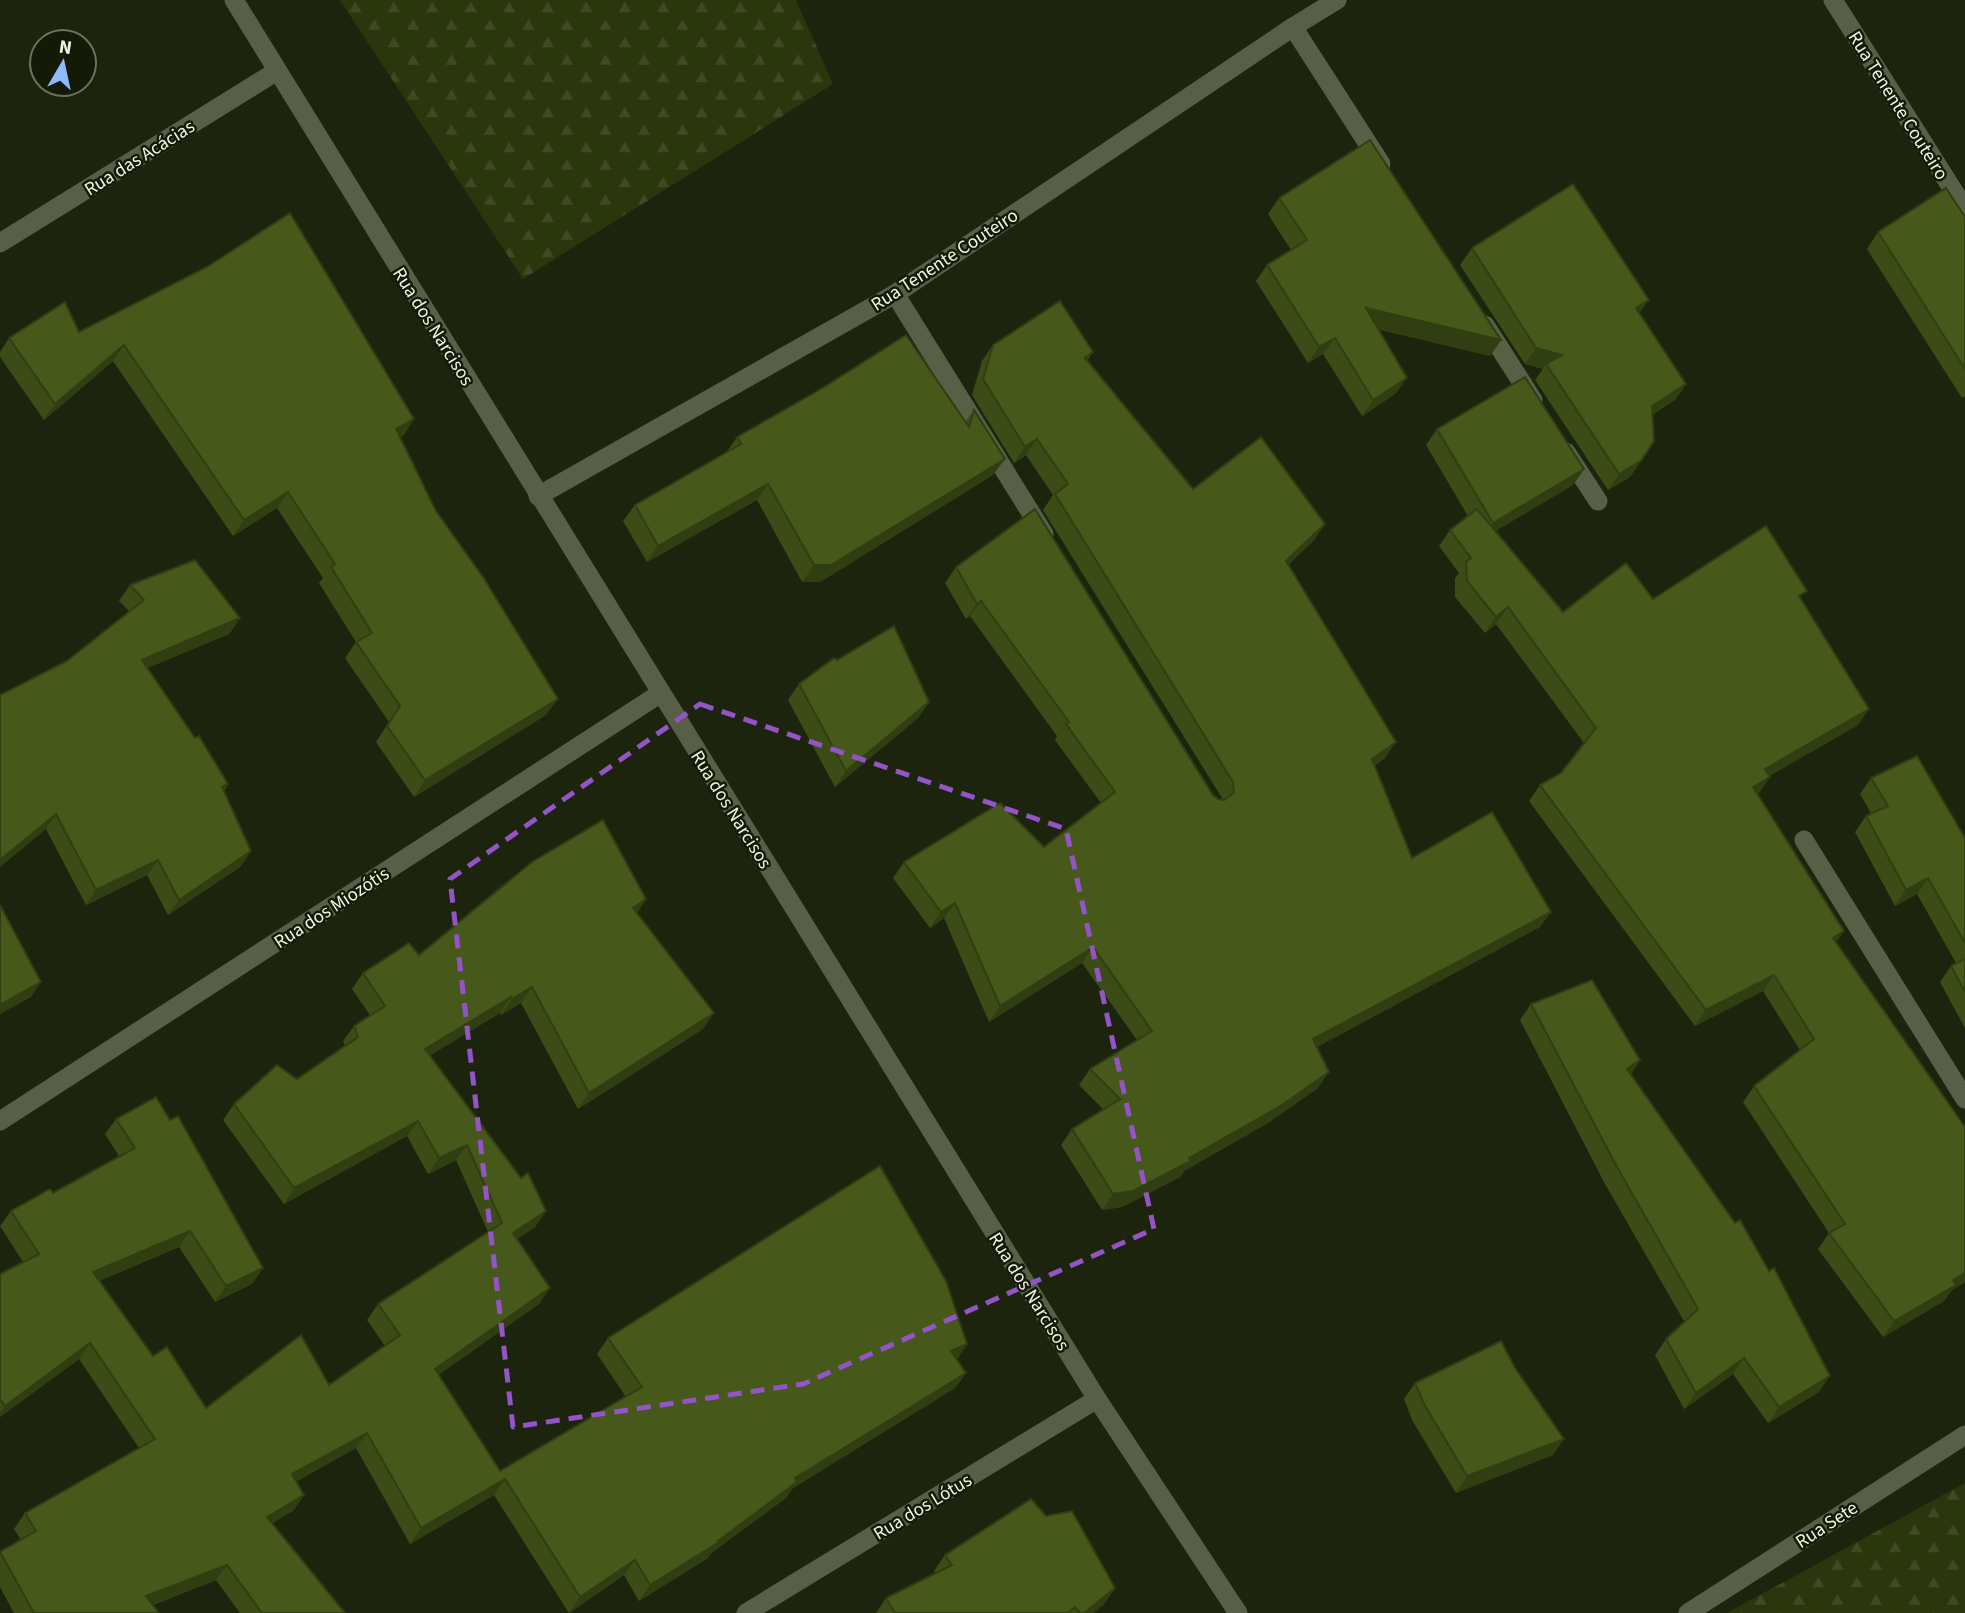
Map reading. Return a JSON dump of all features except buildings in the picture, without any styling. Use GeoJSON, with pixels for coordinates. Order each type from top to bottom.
{"type":"FeatureCollection","features":[{"type":"Feature","properties":{"kind":"street","name":"Rua dos Narcisos"},"geometry":{"type":"LineString","coordinates":[[234,0],[1097,1399],[1237,1613]]}},
{"type":"Feature","properties":{"kind":"street","name":"Rua Tenente Couteiro"},"geometry":{"type":"LineString","coordinates":[[538,496],[895,294],[1337,0]]}},
{"type":"Feature","properties":{"kind":"street","name":"Rua Tenente Couteiro"},"geometry":{"type":"LineString","coordinates":[[1833,0],[1965,209]]}},
{"type":"Feature","properties":{"kind":"street"},"geometry":{"type":"LineString","coordinates":[[1293,27],[1390,177]]}},
{"type":"Feature","properties":{"kind":"street","name":"Rua das Acácias"},"geometry":{"type":"LineString","coordinates":[[0,243],[277,71]]}},
{"type":"Feature","properties":{"kind":"street"},"geometry":{"type":"LineString","coordinates":[[895,294],[1057,555]]}},
{"type":"Feature","properties":{"kind":"street"},"geometry":{"type":"LineString","coordinates":[[1472,304],[1598,501]]}},
{"type":"Feature","properties":{"kind":"street","name":"Rua dos Miozótis"},"geometry":{"type":"LineString","coordinates":[[0,1121],[661,693]]}},
{"type":"Feature","properties":{"kind":"street"},"geometry":{"type":"LineString","coordinates":[[1804,840],[1965,1099]]}},
{"type":"Feature","properties":{"kind":"street","name":"Rua dos Lótus"},"geometry":{"type":"LineString","coordinates":[[746,1613],[1097,1399]]}},
{"type":"Feature","properties":{"kind":"street","name":"Rua Sete"},"geometry":{"type":"LineString","coordinates":[[1688,1613],[1965,1435]]}},
{"type":"Feature","properties":{"kind":"highlighted area"},"geometry":{"type":"Polygon","coordinates":[[[700,704],[1066,829],[1154,1229],[803,1384],[513,1427],[450,879],[700,704]]]}},
{"type":"Feature","properties":{"kind":"green space"},"geometry":{"type":"Polygon","coordinates":[[[340,0],[796,0],[833,84],[523,279],[340,0]]]}},
{"type":"Feature","properties":{"kind":"green space"},"geometry":{"type":"Polygon","coordinates":[[[1965,1483],[1965,1613],[1727,1613],[1965,1483]]]}}]}
